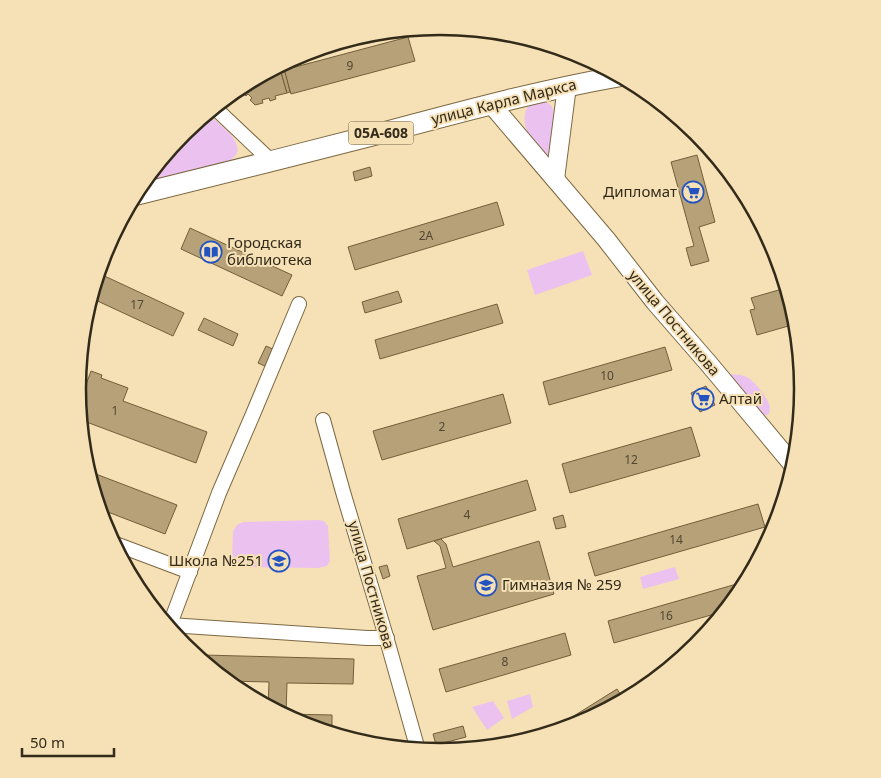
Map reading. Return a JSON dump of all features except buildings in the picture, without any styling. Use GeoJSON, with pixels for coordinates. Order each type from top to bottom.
{"type":"FeatureCollection","features":[{"type":"Feature","properties":{"kind":"highway","name":"улица Карла Маркса"},"geometry":{"type":"LineString","coordinates":[[271,161],[491,104],[610,78]]}},
{"type":"Feature","properties":{"kind":"highway","name":"05А-608"},"geometry":{"type":"LineString","coordinates":[[146,192],[271,161]]}},
{"type":"Feature","properties":{"kind":"main road"},"geometry":{"type":"LineString","coordinates":[[555,179],[567,86]]}},
{"type":"Feature","properties":{"kind":"main road","name":"улица Постникова"},"geometry":{"type":"LineString","coordinates":[[491,104],[606,239],[655,302],[788,459]]}},
{"type":"Feature","properties":{"kind":"street"},"geometry":{"type":"LineString","coordinates":[[219,113],[271,161]]}},
{"type":"Feature","properties":{"kind":"street"},"geometry":{"type":"LineString","coordinates":[[172,619],[219,493],[299,304]]}},
{"type":"Feature","properties":{"kind":"street","name":"улица Постникова"},"geometry":{"type":"LineString","coordinates":[[323,420],[416,742]]}},
{"type":"Feature","properties":{"kind":"street"},"geometry":{"type":"LineString","coordinates":[[124,547],[190,572]]}},
{"type":"Feature","properties":{"kind":"street"},"geometry":{"type":"LineString","coordinates":[[178,627],[386,638]]}},
{"type":"Feature","properties":{"kind":"shaded area"},"geometry":{"type":"Polygon","coordinates":[[[546,102],[550,104],[554,111],[548,159],[528,134],[525,122],[525,112],[529,106],[546,102]]]}},
{"type":"Feature","properties":{"kind":"shaded area"},"geometry":{"type":"Polygon","coordinates":[[[212,118],[235,140],[237,153],[229,161],[155,180],[174,156],[212,118]]]}},
{"type":"Feature","properties":{"kind":"shaded area"},"geometry":{"type":"Polygon","coordinates":[[[583,251],[592,275],[535,295],[527,270],[583,251]]]}},
{"type":"Feature","properties":{"kind":"shaded area"},"geometry":{"type":"Polygon","coordinates":[[[731,374],[744,376],[756,384],[769,403],[768,415],[764,415],[730,378],[731,374]]]}},
{"type":"Feature","properties":{"kind":"shaded area"},"geometry":{"type":"Polygon","coordinates":[[[324,521],[328,526],[330,561],[327,566],[318,568],[240,567],[232,559],[233,531],[237,525],[243,522],[324,521]]]}},
{"type":"Feature","properties":{"kind":"shaded area"},"geometry":{"type":"Polygon","coordinates":[[[675,567],[679,579],[643,589],[640,577],[675,567]]]}},
{"type":"Feature","properties":{"kind":"shaded area"},"geometry":{"type":"Polygon","coordinates":[[[530,694],[533,707],[512,719],[507,701],[530,694]]]}},
{"type":"Feature","properties":{"kind":"shaded area"},"geometry":{"type":"Polygon","coordinates":[[[493,701],[504,718],[487,730],[472,707],[493,701]]]}},
{"type":"Feature","properties":{"kind":"place","name":"Дипломат"},"geometry":{"type":"Point","coordinates":[693,192]}},
{"type":"Feature","properties":{"kind":"place","name":"Городская библиотека"},"geometry":{"type":"Point","coordinates":[211,252]}},
{"type":"Feature","properties":{"kind":"place","name":"Алтай"},"geometry":{"type":"Point","coordinates":[703,399]}},
{"type":"Feature","properties":{"kind":"place","name":"Школа №251"},"geometry":{"type":"Point","coordinates":[279,561]}},
{"type":"Feature","properties":{"kind":"place","name":"Гимназия № 259"},"geometry":{"type":"Point","coordinates":[486,585]}}]}
